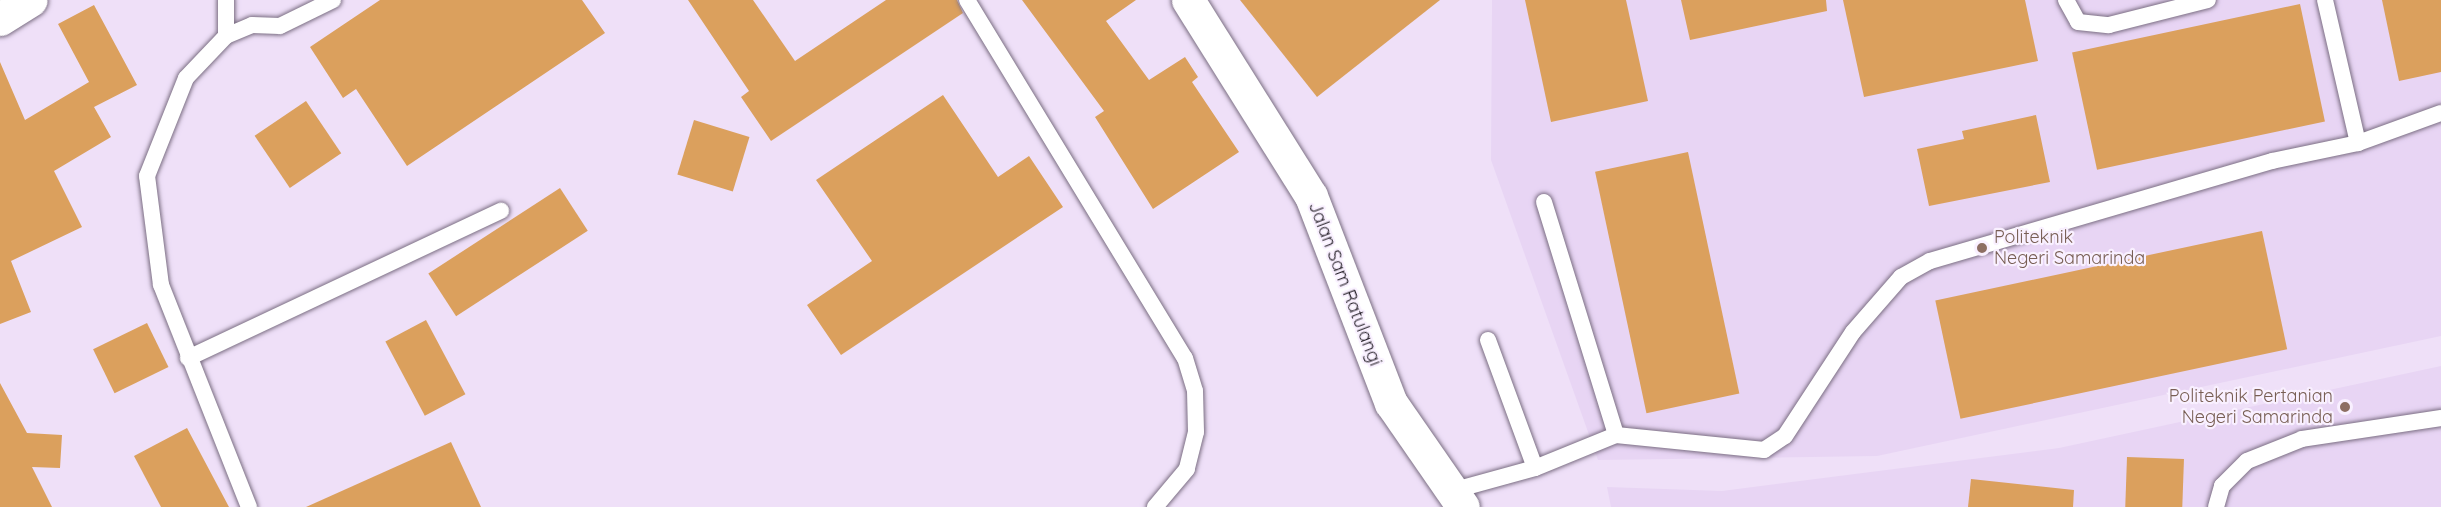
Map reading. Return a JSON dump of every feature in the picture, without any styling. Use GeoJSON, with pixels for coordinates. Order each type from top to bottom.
{"type":"FeatureCollection","features":[{"type":"Feature","properties":{"kind":"main road"},"geometry":{"type":"LineString","coordinates":[[0,19],[31,0]]}},
{"type":"Feature","properties":{"kind":"main road","name":"Jalan Sam Ratulangi"},"geometry":{"type":"LineString","coordinates":[[1188,0],[1311,196],[1391,403],[1459,499]]}},
{"type":"Feature","properties":{"kind":"lane"},"geometry":{"type":"LineString","coordinates":[[226,0],[226,36]]}},
{"type":"Feature","properties":{"kind":"lane"},"geometry":{"type":"LineString","coordinates":[[249,507],[188,358],[161,285],[147,176],[186,78],[226,36],[252,25],[280,26],[333,0]]}},
{"type":"Feature","properties":{"kind":"lane"},"geometry":{"type":"LineString","coordinates":[[967,0],[1185,358],[1195,392],[1196,432],[1187,469],[1155,507]]}},
{"type":"Feature","properties":{"kind":"lane"},"geometry":{"type":"LineString","coordinates":[[2066,0],[2078,22],[2109,25],[2208,0]]}},
{"type":"Feature","properties":{"kind":"lane"},"geometry":{"type":"LineString","coordinates":[[2325,0],[2358,143]]}},
{"type":"Feature","properties":{"kind":"lane"},"geometry":{"type":"LineString","coordinates":[[1459,499],[1616,435],[1776,447],[1853,332],[1901,277],[1930,261],[2272,161],[2358,143],[2441,112]]}},
{"type":"Feature","properties":{"kind":"lane"},"geometry":{"type":"LineString","coordinates":[[1545,202],[1616,435]]}},
{"type":"Feature","properties":{"kind":"lane"},"geometry":{"type":"LineString","coordinates":[[188,358],[501,212]]}},
{"type":"Feature","properties":{"kind":"lane"},"geometry":{"type":"LineString","coordinates":[[1488,340],[1535,468]]}},
{"type":"Feature","properties":{"kind":"lane"},"geometry":{"type":"LineString","coordinates":[[2216,507],[2222,486],[2247,461],[2302,439],[2441,418]]}},
{"type":"Feature","properties":{"kind":"shaded area","name":"Politeknik Negeri Samarinda"},"geometry":{"type":"Polygon","coordinates":[[[1492,0],[2441,0],[2441,336],[1877,456],[1598,460],[1491,160],[1492,0]]]}},
{"type":"Feature","properties":{"kind":"shaded area","name":"Politeknik Pertanian Negeri Samarinda"},"geometry":{"type":"Polygon","coordinates":[[[2441,366],[2441,507],[1611,507],[1607,487],[1722,491],[2059,448],[2441,366]]]}},
{"type":"Feature","properties":{"kind":"building"},"geometry":{"type":"Polygon","coordinates":[[[380,0],[582,0],[605,33],[407,166],[356,89],[343,98],[310,47],[380,0]]]}},
{"type":"Feature","properties":{"kind":"building"},"geometry":{"type":"Polygon","coordinates":[[[688,0],[753,0],[795,61],[886,0],[957,0],[963,13],[771,141],[741,97],[749,91],[688,0]]]}},
{"type":"Feature","properties":{"kind":"building"},"geometry":{"type":"Polygon","coordinates":[[[1022,0],[1136,0],[1106,21],[1149,80],[1185,57],[1198,77],[1192,82],[1239,152],[1153,209],[1095,117],[1104,111],[1022,0]]]}},
{"type":"Feature","properties":{"kind":"building"},"geometry":{"type":"Polygon","coordinates":[[[1240,0],[1440,0],[1317,97],[1240,0]]]}},
{"type":"Feature","properties":{"kind":"building"},"geometry":{"type":"Polygon","coordinates":[[[1525,0],[1626,0],[1648,101],[1551,122],[1525,0]]]}},
{"type":"Feature","properties":{"kind":"building"},"geometry":{"type":"Polygon","coordinates":[[[1681,0],[1826,0],[1827,11],[1690,40],[1681,0]]]}},
{"type":"Feature","properties":{"kind":"building"},"geometry":{"type":"Polygon","coordinates":[[[1843,0],[2025,0],[2038,61],[1864,97],[1843,0]]]}},
{"type":"Feature","properties":{"kind":"building"},"geometry":{"type":"Polygon","coordinates":[[[2382,0],[2441,0],[2441,72],[2399,81],[2382,0]]]}},
{"type":"Feature","properties":{"kind":"building"},"geometry":{"type":"Polygon","coordinates":[[[2300,4],[2325,121],[2097,170],[2072,52],[2300,4]]]}},
{"type":"Feature","properties":{"kind":"building"},"geometry":{"type":"Polygon","coordinates":[[[94,5],[137,85],[94,107],[111,137],[54,171],[82,227],[11,261],[31,312],[0,324],[0,62],[25,120],[89,82],[58,24],[94,5]]]}},
{"type":"Feature","properties":{"kind":"building"},"geometry":{"type":"Polygon","coordinates":[[[943,95],[998,177],[1029,156],[1063,207],[841,355],[807,305],[872,261],[816,180],[943,95]]]}},
{"type":"Feature","properties":{"kind":"building"},"geometry":{"type":"Polygon","coordinates":[[[306,101],[341,153],[290,188],[255,136],[306,101]]]}},
{"type":"Feature","properties":{"kind":"building"},"geometry":{"type":"Polygon","coordinates":[[[2036,115],[2050,182],[1929,206],[1917,149],[1964,139],[1962,131],[2036,115]]]}},
{"type":"Feature","properties":{"kind":"building"},"geometry":{"type":"Polygon","coordinates":[[[694,120],[749,137],[733,191],[677,175],[694,120]]]}},
{"type":"Feature","properties":{"kind":"building"},"geometry":{"type":"Polygon","coordinates":[[[1688,152],[1739,394],[1646,413],[1595,172],[1688,152]]]}},
{"type":"Feature","properties":{"kind":"building"},"geometry":{"type":"Polygon","coordinates":[[[560,188],[588,231],[456,316],[428,274],[560,188]]]}},
{"type":"Feature","properties":{"kind":"building"},"geometry":{"type":"Polygon","coordinates":[[[2262,231],[2287,349],[1960,419],[1935,300],[2262,231]]]}},
{"type":"Feature","properties":{"kind":"building"},"geometry":{"type":"Polygon","coordinates":[[[426,320],[465,394],[425,416],[385,342],[426,320]]]}},
{"type":"Feature","properties":{"kind":"building"},"geometry":{"type":"Polygon","coordinates":[[[147,323],[168,367],[115,393],[93,349],[147,323]]]}},
{"type":"Feature","properties":{"kind":"building"},"geometry":{"type":"Polygon","coordinates":[[[0,383],[27,433],[62,435],[60,468],[32,467],[52,507],[0,507],[0,383]]]}},
{"type":"Feature","properties":{"kind":"building"},"geometry":{"type":"Polygon","coordinates":[[[187,428],[229,507],[161,507],[134,456],[187,428]]]}},
{"type":"Feature","properties":{"kind":"building"},"geometry":{"type":"Polygon","coordinates":[[[451,442],[481,507],[306,507],[451,442]]]}},
{"type":"Feature","properties":{"kind":"building"},"geometry":{"type":"Polygon","coordinates":[[[2127,457],[2184,459],[2182,507],[2125,507],[2127,457]]]}},
{"type":"Feature","properties":{"kind":"building"},"geometry":{"type":"Polygon","coordinates":[[[1971,479],[2074,490],[2073,507],[1968,507],[1971,479]]]}},
{"type":"Feature","properties":{"kind":"place","name":"Politeknik Negeri Samarinda"},"geometry":{"type":"Point","coordinates":[1982,248]}},
{"type":"Feature","properties":{"kind":"place","name":"Politeknik Pertanian Negeri Samarinda"},"geometry":{"type":"Point","coordinates":[2345,407]}}]}
